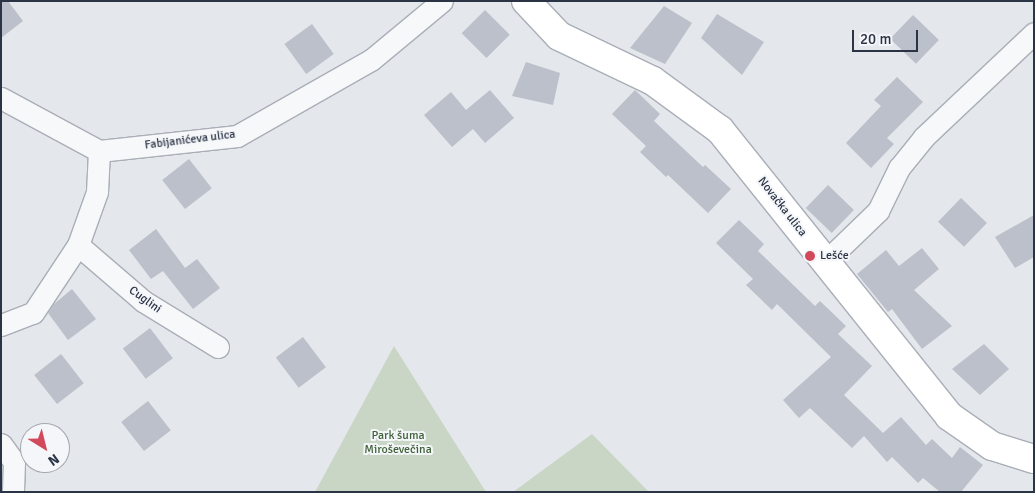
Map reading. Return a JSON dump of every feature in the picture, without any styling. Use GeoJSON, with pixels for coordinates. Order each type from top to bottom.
{"type":"FeatureCollection","features":[{"type":"Feature","properties":{"kind":"street","name":"Fabijanićeva ulica"},"geometry":{"type":"LineString","coordinates":[[99,151],[237,136],[371,60],[442,1]]}},
{"type":"Feature","properties":{"kind":"street","name":"Novačka ulica"},"geometry":{"type":"LineString","coordinates":[[526,1],[559,36],[653,81],[720,130],[949,416],[992,446],[1034,459]]}},
{"type":"Feature","properties":{"kind":"street"},"geometry":{"type":"LineString","coordinates":[[825,262],[878,211],[899,168],[924,137],[1034,33]]}},
{"type":"Feature","properties":{"kind":"street"},"geometry":{"type":"LineString","coordinates":[[1,98],[99,151],[97,192],[78,245],[33,313],[1,325]]}},
{"type":"Feature","properties":{"kind":"street","name":"Cuglini"},"geometry":{"type":"LineString","coordinates":[[78,245],[143,301],[218,347]]}},
{"type":"Feature","properties":{"kind":"street"},"geometry":{"type":"LineString","coordinates":[[1,444],[14,462],[13,492]]}},
{"type":"Feature","properties":{"kind":"green space","name":"Park šuma Miroševečina"},"geometry":{"type":"Polygon","coordinates":[[[394,346],[486,492],[315,492],[394,346]]]}},
{"type":"Feature","properties":{"kind":"green space"},"geometry":{"type":"Polygon","coordinates":[[[592,434],[649,492],[513,492],[592,434]]]}},
{"type":"Feature","properties":{"kind":"building"},"geometry":{"type":"Polygon","coordinates":[[[1,1],[8,1],[23,21],[1,38],[1,1]]]}},
{"type":"Feature","properties":{"kind":"building"},"geometry":{"type":"Polygon","coordinates":[[[664,6],[692,23],[665,64],[630,48],[664,6]]]}},
{"type":"Feature","properties":{"kind":"building"},"geometry":{"type":"Polygon","coordinates":[[[485,10],[510,35],[486,58],[462,33],[485,10]]]}},
{"type":"Feature","properties":{"kind":"building"},"geometry":{"type":"Polygon","coordinates":[[[717,14],[764,42],[742,75],[701,38],[717,14]]]}},
{"type":"Feature","properties":{"kind":"building"},"geometry":{"type":"Polygon","coordinates":[[[913,15],[939,40],[916,64],[890,39],[913,15]]]}},
{"type":"Feature","properties":{"kind":"building"},"geometry":{"type":"Polygon","coordinates":[[[312,24],[334,54],[306,74],[284,44],[312,24]]]}},
{"type":"Feature","properties":{"kind":"building"},"geometry":{"type":"Polygon","coordinates":[[[526,62],[560,73],[553,105],[512,96],[526,62]]]}},
{"type":"Feature","properties":{"kind":"building"},"geometry":{"type":"Polygon","coordinates":[[[897,77],[923,102],[887,138],[894,144],[871,168],[846,143],[881,106],[874,100],[897,77]]]}},
{"type":"Feature","properties":{"kind":"building"},"geometry":{"type":"Polygon","coordinates":[[[490,90],[514,118],[485,143],[473,129],[452,147],[424,115],[451,92],[466,110],[490,90]]]}},
{"type":"Feature","properties":{"kind":"building"},"geometry":{"type":"Polygon","coordinates":[[[635,90],[660,114],[654,121],[703,167],[705,165],[731,189],[708,213],[668,175],[666,177],[640,152],[646,146],[612,114],[635,90]]]}},
{"type":"Feature","properties":{"kind":"building"},"geometry":{"type":"Polygon","coordinates":[[[189,159],[212,188],[185,209],[162,180],[189,159]]]}},
{"type":"Feature","properties":{"kind":"building"},"geometry":{"type":"Polygon","coordinates":[[[828,185],[854,210],[832,233],[806,208],[828,185]]]}},
{"type":"Feature","properties":{"kind":"building"},"geometry":{"type":"Polygon","coordinates":[[[961,198],[987,223],[964,247],[938,222],[961,198]]]}},
{"type":"Feature","properties":{"kind":"building"},"geometry":{"type":"Polygon","coordinates":[[[1034,215],[1034,257],[1015,268],[995,237],[1034,215]]]}},
{"type":"Feature","properties":{"kind":"building"},"geometry":{"type":"Polygon","coordinates":[[[739,220],[764,244],[758,251],[815,306],[820,301],[846,326],[838,334],[872,366],[844,395],[883,433],[901,417],[926,445],[932,439],[952,458],[960,447],[983,465],[961,492],[940,492],[923,478],[918,483],[892,457],[887,462],[864,436],[852,448],[810,408],[799,418],[783,400],[831,357],[777,304],[772,310],[746,285],[753,279],[716,243],[739,220]]]}},
{"type":"Feature","properties":{"kind":"building"},"geometry":{"type":"Polygon","coordinates":[[[156,229],[185,268],[197,259],[220,288],[193,309],[163,271],[151,279],[129,250],[156,229]]]}},
{"type":"Feature","properties":{"kind":"building"},"geometry":{"type":"Polygon","coordinates":[[[922,248],[939,269],[914,290],[952,326],[922,349],[892,309],[888,312],[857,274],[886,250],[899,266],[922,248]]]}},
{"type":"Feature","properties":{"kind":"building"},"geometry":{"type":"Polygon","coordinates":[[[72,289],[96,319],[68,340],[48,313],[54,304],[72,289]]]}},
{"type":"Feature","properties":{"kind":"building"},"geometry":{"type":"Polygon","coordinates":[[[150,328],[173,358],[146,379],[123,348],[150,328]]]}},
{"type":"Feature","properties":{"kind":"building"},"geometry":{"type":"Polygon","coordinates":[[[303,337],[326,367],[299,388],[276,357],[303,337]]]}},
{"type":"Feature","properties":{"kind":"building"},"geometry":{"type":"Polygon","coordinates":[[[984,344],[1009,369],[980,395],[952,369],[984,344]]]}},
{"type":"Feature","properties":{"kind":"building"},"geometry":{"type":"Polygon","coordinates":[[[61,354],[84,383],[57,404],[34,375],[61,354]]]}},
{"type":"Feature","properties":{"kind":"building"},"geometry":{"type":"Polygon","coordinates":[[[148,401],[171,430],[144,451],[121,422],[148,401]]]}},
{"type":"Feature","properties":{"kind":"place","name":"Lešće"},"geometry":{"type":"Point","coordinates":[810,256]}}]}
